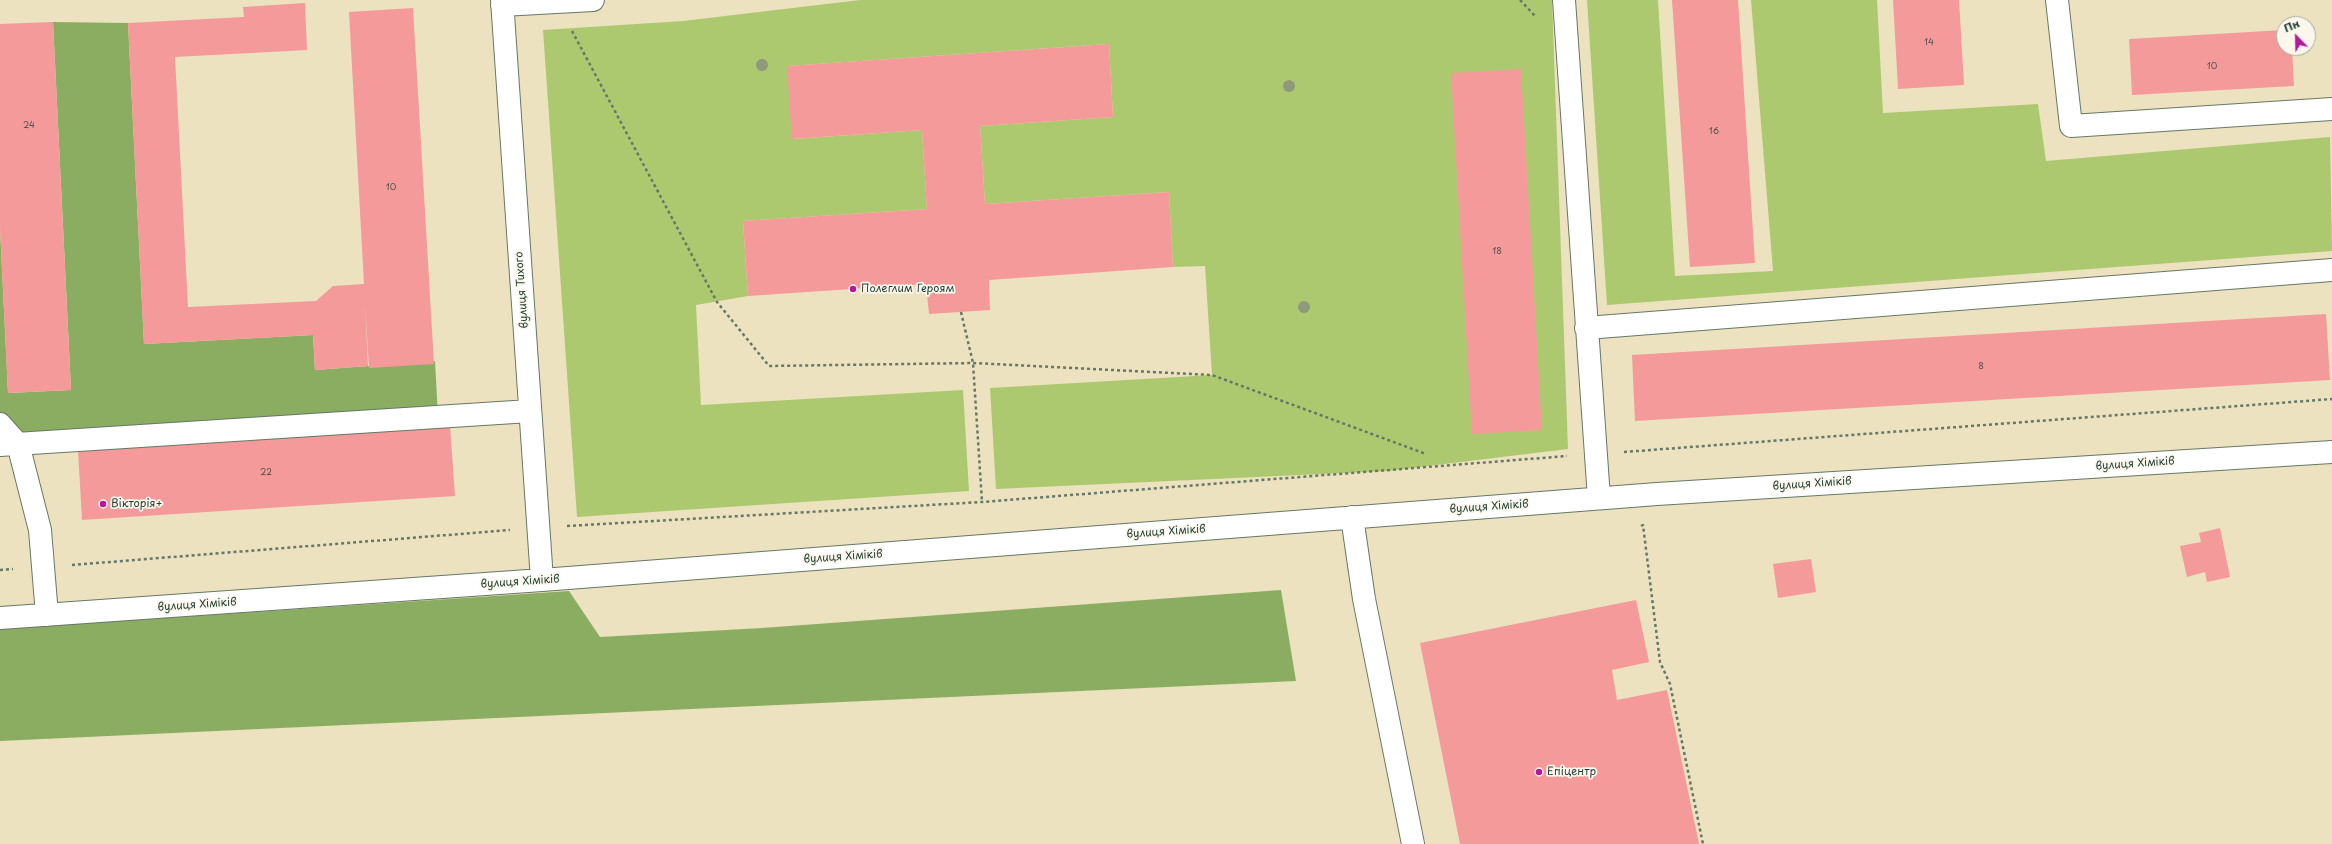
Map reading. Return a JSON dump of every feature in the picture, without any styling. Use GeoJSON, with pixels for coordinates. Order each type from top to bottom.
{"type":"FeatureCollection","features":[{"type":"Feature","properties":{"kind":"street"},"geometry":{"type":"LineString","coordinates":[[502,2],[557,3],[593,0]]}},
{"type":"Feature","properties":{"kind":"street"},"geometry":{"type":"LineString","coordinates":[[1564,0],[1599,498]]}},
{"type":"Feature","properties":{"kind":"street"},"geometry":{"type":"LineString","coordinates":[[2057,0],[2071,126],[2332,109]]}},
{"type":"Feature","properties":{"kind":"street","name":"вулиця Тихого"},"geometry":{"type":"LineString","coordinates":[[502,2],[542,580]]}},
{"type":"Feature","properties":{"kind":"street"},"geometry":{"type":"LineString","coordinates":[[1586,328],[2332,270]]}},
{"type":"Feature","properties":{"kind":"street"},"geometry":{"type":"LineString","coordinates":[[9,444],[530,411]]}},
{"type":"Feature","properties":{"kind":"street"},"geometry":{"type":"LineString","coordinates":[[0,424],[9,444],[40,530],[47,615]]}},
{"type":"Feature","properties":{"kind":"street","name":"вулиця Хіміків"},"geometry":{"type":"LineString","coordinates":[[0,618],[542,580],[1569,500],[2332,452]]}},
{"type":"Feature","properties":{"kind":"street"},"geometry":{"type":"LineString","coordinates":[[1352,518],[1364,599],[1413,844]]}},
{"type":"Feature","properties":{"kind":"path"},"geometry":{"type":"LineString","coordinates":[[557,3],[717,302],[770,366],[973,363],[1212,375],[1426,454]]}},
{"type":"Feature","properties":{"kind":"path"},"geometry":{"type":"LineString","coordinates":[[961,312],[973,363],[982,502]]}},
{"type":"Feature","properties":{"kind":"path"},"geometry":{"type":"LineString","coordinates":[[0,570],[43,568],[538,528],[982,502],[1567,456],[2332,399]]}},
{"type":"Feature","properties":{"kind":"path"},"geometry":{"type":"LineString","coordinates":[[1567,456],[1569,500]]}},
{"type":"Feature","properties":{"kind":"path"},"geometry":{"type":"LineString","coordinates":[[1635,526],[1643,525],[1660,662],[1670,684],[1703,844]]}},
{"type":"Feature","properties":{"kind":"green space"},"geometry":{"type":"Polygon","coordinates":[[[860,0],[1552,0],[1568,449],[1387,471],[996,489],[990,388],[1212,375],[1205,266],[1173,267],[1169,192],[985,204],[980,126],[1113,117],[1109,44],[788,66],[793,139],[922,130],[927,209],[743,221],[748,296],[696,305],[701,405],[963,390],[969,491],[577,517],[543,30],[683,21],[860,0]]]}},
{"type":"Feature","properties":{"kind":"green space"},"geometry":{"type":"Polygon","coordinates":[[[1587,0],[1658,0],[1675,276],[1773,271],[1751,0],[1877,0],[1883,113],[2038,104],[2046,161],[2330,137],[2332,251],[1607,305],[1587,0]]]}},
{"type":"Feature","properties":{"kind":"green space"},"geometry":{"type":"Polygon","coordinates":[[[53,22],[128,23],[144,344],[313,335],[315,370],[435,361],[438,417],[18,444],[0,424],[0,228],[8,393],[71,390],[53,22]]]}},
{"type":"Feature","properties":{"kind":"green space"},"geometry":{"type":"Polygon","coordinates":[[[1281,590],[1296,681],[0,741],[0,629],[569,591],[600,637],[762,628],[1281,590]]]}},
{"type":"Feature","properties":{"kind":"building"},"geometry":{"type":"Polygon","coordinates":[[[1672,0],[1738,0],[1755,263],[1690,267],[1672,0]]]}},
{"type":"Feature","properties":{"kind":"building"},"geometry":{"type":"Polygon","coordinates":[[[1893,0],[1959,0],[1964,85],[1898,89],[1893,0]]]}},
{"type":"Feature","properties":{"kind":"building"},"geometry":{"type":"Polygon","coordinates":[[[305,3],[307,50],[175,57],[188,307],[316,301],[333,286],[364,284],[349,12],[413,8],[434,364],[369,368],[365,304],[368,366],[315,370],[313,335],[144,344],[128,23],[244,17],[243,7],[305,3]]]}},
{"type":"Feature","properties":{"kind":"building"},"geometry":{"type":"Polygon","coordinates":[[[53,22],[71,390],[8,393],[0,228],[0,24],[53,22]]]}},
{"type":"Feature","properties":{"kind":"building"},"geometry":{"type":"Polygon","coordinates":[[[2276,30],[2276,56],[2292,56],[2294,86],[2132,95],[2129,39],[2276,30]]]}},
{"type":"Feature","properties":{"kind":"building"},"geometry":{"type":"Polygon","coordinates":[[[1109,44],[1113,117],[980,126],[985,204],[1169,192],[1173,267],[989,280],[990,310],[929,314],[926,284],[748,296],[743,221],[927,209],[922,130],[792,139],[787,66],[1109,44]]]}},
{"type":"Feature","properties":{"kind":"building"},"geometry":{"type":"Polygon","coordinates":[[[1521,69],[1542,430],[1472,434],[1451,73],[1521,69]]]}},
{"type":"Feature","properties":{"kind":"building"},"geometry":{"type":"Polygon","coordinates":[[[2326,314],[2330,380],[1635,421],[1632,355],[2326,314]]]}},
{"type":"Feature","properties":{"kind":"building"},"geometry":{"type":"Polygon","coordinates":[[[450,426],[455,496],[82,520],[78,451],[450,426]]]}},
{"type":"Feature","properties":{"kind":"building"},"geometry":{"type":"Polygon","coordinates":[[[2220,528],[2230,577],[2207,582],[2205,572],[2187,577],[2180,546],[2201,542],[2199,533],[2220,528]]]}},
{"type":"Feature","properties":{"kind":"building"},"geometry":{"type":"Polygon","coordinates":[[[1811,559],[1816,592],[1778,598],[1773,564],[1811,559]]]}},
{"type":"Feature","properties":{"kind":"building","name":"Епіцентр"},"geometry":{"type":"Polygon","coordinates":[[[1636,600],[1649,662],[1612,670],[1617,700],[1667,690],[1699,844],[1460,844],[1420,643],[1636,600]]]}},
{"type":"Feature","properties":{"kind":"place","name":"Полеглим Героям"},"geometry":{"type":"Point","coordinates":[853,289]}},
{"type":"Feature","properties":{"kind":"place","name":"Вікторія+"},"geometry":{"type":"Point","coordinates":[103,504]}},
{"type":"Feature","properties":{"kind":"place","name":"Епіцентр"},"geometry":{"type":"Point","coordinates":[1539,772]}}]}
